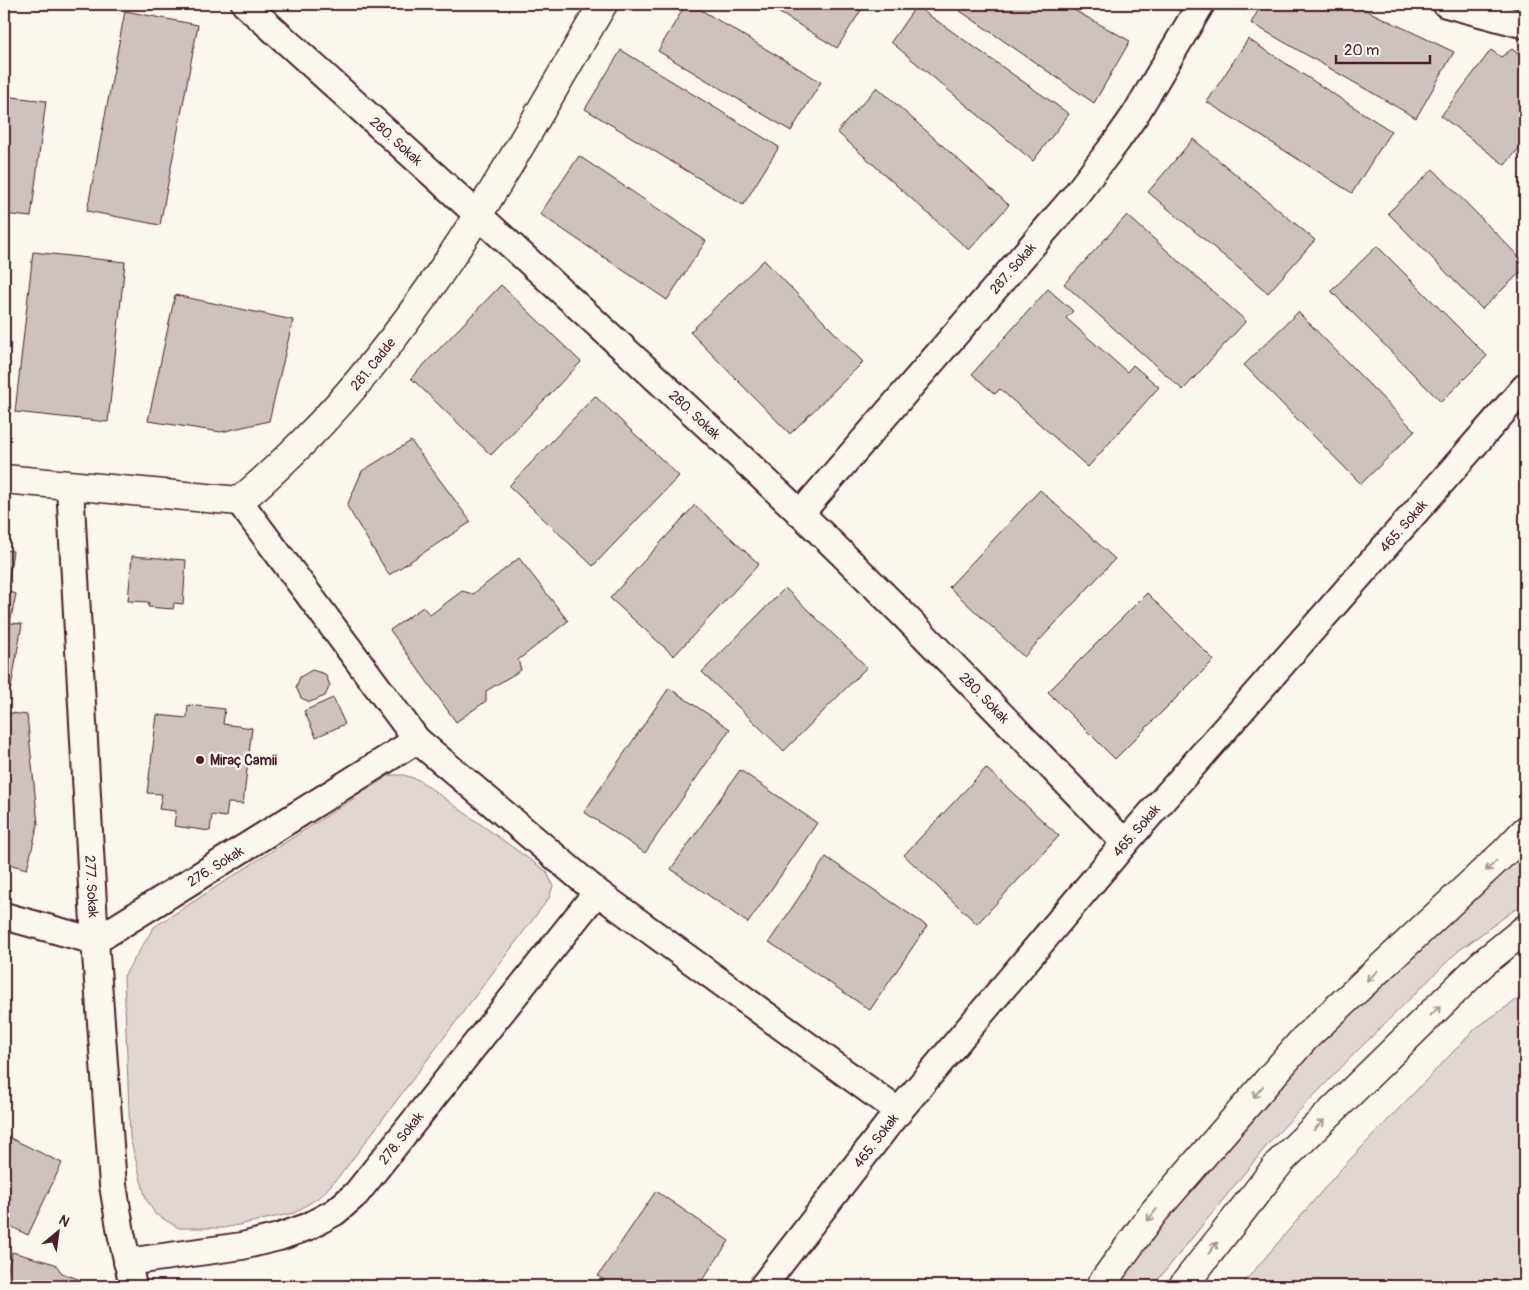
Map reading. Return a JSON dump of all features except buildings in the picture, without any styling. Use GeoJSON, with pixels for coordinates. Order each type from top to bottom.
{"type":"FeatureCollection","features":[{"type":"Feature","properties":{"kind":"main road","name":"281. Cadde"},"geometry":{"type":"LineString","coordinates":[[239,501],[259,486],[333,412],[382,355],[422,301],[479,215],[603,4]]}},
{"type":"Feature","properties":{"kind":"main road"},"geometry":{"type":"LineString","coordinates":[[4,479],[239,501]]}},
{"type":"Feature","properties":{"kind":"main road"},"geometry":{"type":"LineString","coordinates":[[1100,1286],[1154,1212],[1304,1039],[1499,858],[1525,831]]}},
{"type":"Feature","properties":{"kind":"main road"},"geometry":{"type":"LineString","coordinates":[[1183,1286],[1282,1162],[1482,964],[1525,929]]}},
{"type":"Feature","properties":{"kind":"street","name":"280. Sokak"},"geometry":{"type":"LineString","coordinates":[[245,4],[479,215],[800,514],[921,633],[1125,843]]}},
{"type":"Feature","properties":{"kind":"street","name":"287. Sokak"},"geometry":{"type":"LineString","coordinates":[[800,514],[1074,197],[1135,115],[1200,4]]}},
{"type":"Feature","properties":{"kind":"street"},"geometry":{"type":"LineString","coordinates":[[1446,4],[1474,13],[1525,25]]}},
{"type":"Feature","properties":{"kind":"street","name":"465. Sokak"},"geometry":{"type":"LineString","coordinates":[[763,1286],[899,1112],[1125,843],[1525,387]]}},
{"type":"Feature","properties":{"kind":"street","name":"277. Sokak"},"geometry":{"type":"LineString","coordinates":[[70,486],[95,941],[113,1185],[130,1274]]}},
{"type":"Feature","properties":{"kind":"street"},"geometry":{"type":"LineString","coordinates":[[239,501],[417,740],[597,892],[899,1112]]}},
{"type":"Feature","properties":{"kind":"street","name":"276. Sokak"},"geometry":{"type":"LineString","coordinates":[[95,941],[417,740]]}},
{"type":"Feature","properties":{"kind":"street","name":"278. Sokak"},"geometry":{"type":"LineString","coordinates":[[130,1274],[279,1237],[307,1227],[335,1212],[356,1194],[597,892]]}},
{"type":"Feature","properties":{"kind":"street"},"geometry":{"type":"LineString","coordinates":[[4,916],[95,941]]}},
{"type":"Feature","properties":{"kind":"shaded area"},"geometry":{"type":"Polygon","coordinates":[[[390,775],[404,775],[419,780],[547,872],[553,886],[549,898],[342,1173],[321,1196],[294,1213],[224,1228],[179,1228],[155,1214],[146,1199],[130,1138],[124,976],[154,927],[390,775]]]}},
{"type":"Feature","properties":{"kind":"shaded area"},"geometry":{"type":"Polygon","coordinates":[[[1525,843],[1525,902],[1457,952],[1354,1054],[1273,1138],[1153,1286],[1113,1286],[1251,1107],[1525,843]]]}},
{"type":"Feature","properties":{"kind":"shaded area"},"geometry":{"type":"Polygon","coordinates":[[[1525,994],[1525,1286],[1241,1286],[1340,1170],[1476,1028],[1525,994]]]}},
{"type":"Feature","properties":{"kind":"place","name":"Miraç Camii"},"geometry":{"type":"Point","coordinates":[200,760]}}]}
